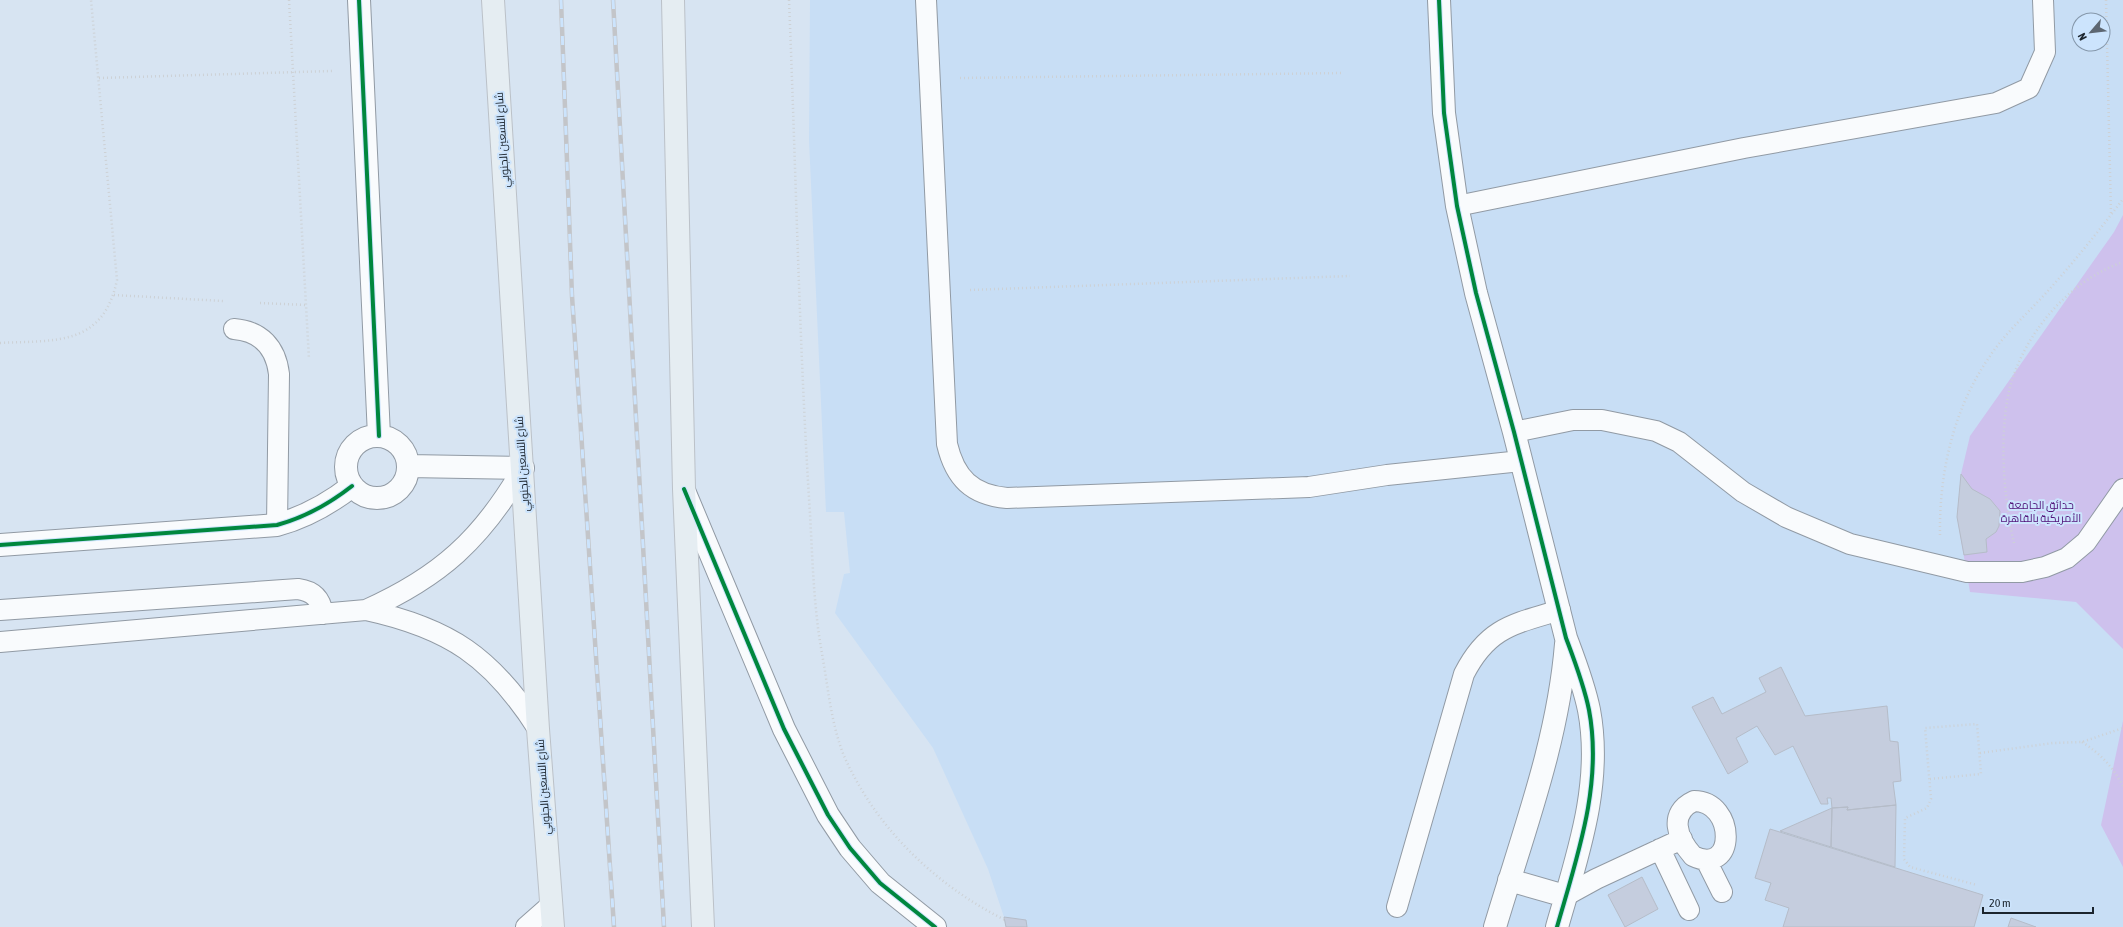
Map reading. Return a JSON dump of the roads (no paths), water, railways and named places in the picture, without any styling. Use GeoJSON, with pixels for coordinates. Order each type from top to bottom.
{"type":"FeatureCollection","features":[{"type":"Feature","properties":{"kind":"main road","name":"شارع التسعين الجنوبي"},"geometry":{"type":"LineString","coordinates":[[493,0],[538,728],[553,927]]}},
{"type":"Feature","properties":{"kind":"main road"},"geometry":{"type":"LineString","coordinates":[[673,0],[684,489],[703,927]]}},
{"type":"Feature","properties":{"kind":"street"},"geometry":{"type":"LineString","coordinates":[[359,0],[379,436]]}},
{"type":"Feature","properties":{"kind":"street"},"geometry":{"type":"LineString","coordinates":[[1438,0],[1444,113],[1457,206],[1476,293],[1514,432],[1566,638],[1582,679],[1590,711],[1593,750],[1593,777],[1588,809],[1557,927]]}},
{"type":"Feature","properties":{"kind":"street"},"geometry":{"type":"LineString","coordinates":[[379,436],[390,439],[400,445],[408,466],[406,477],[401,487],[392,494],[382,498],[366,496],[352,486],[346,476],[346,463],[349,452],[356,442],[367,437],[379,436]]}},
{"type":"Feature","properties":{"kind":"street"},"geometry":{"type":"LineString","coordinates":[[408,466],[522,468]]}},
{"type":"Feature","properties":{"kind":"street"},"geometry":{"type":"LineString","coordinates":[[0,545],[278,525],[310,514],[332,501],[352,486]]}},
{"type":"Feature","properties":{"kind":"street"},"geometry":{"type":"LineString","coordinates":[[684,489],[784,730],[828,814],[850,848],[880,883],[935,927]]}},
{"type":"Feature","properties":{"kind":"street"},"geometry":{"type":"LineString","coordinates":[[1495,927],[1552,740],[1559,699],[1566,638]]}},
{"type":"Feature","properties":{"kind":"street"},"geometry":{"type":"LineString","coordinates":[[1509,880],[1565,896]]}},
{"type":"Feature","properties":{"kind":"lane"},"geometry":{"type":"LineString","coordinates":[[926,0],[947,444],[950,458],[957,472],[966,483],[993,497],[1007,498],[1309,488],[1387,475],[1521,461]]}},
{"type":"Feature","properties":{"kind":"lane"},"geometry":{"type":"LineString","coordinates":[[1457,206],[1744,148],[1996,103],[2029,88],[2045,52],[2043,0]]}},
{"type":"Feature","properties":{"kind":"lane"},"geometry":{"type":"LineString","coordinates":[[234,329],[246,330],[256,334],[272,349],[278,362],[278,525]]}},
{"type":"Feature","properties":{"kind":"lane"},"geometry":{"type":"LineString","coordinates":[[1514,432],[1573,420],[1602,420],[1656,431],[1679,442],[1738,488],[1786,517],[1850,544],[1967,572],[2022,572],[2045,567],[2067,558],[2086,542],[2123,489]]}},
{"type":"Feature","properties":{"kind":"lane"},"geometry":{"type":"LineString","coordinates":[[0,642],[366,610],[394,598],[420,582],[463,549],[489,521],[507,495],[522,468]]}},
{"type":"Feature","properties":{"kind":"lane"},"geometry":{"type":"LineString","coordinates":[[0,610],[298,589],[311,592],[318,598],[322,606],[322,614]]}},
{"type":"Feature","properties":{"kind":"lane"},"geometry":{"type":"LineString","coordinates":[[366,610],[400,618],[428,628],[466,648],[494,671],[519,698],[538,728]]}},
{"type":"Feature","properties":{"kind":"lane"},"geometry":{"type":"LineString","coordinates":[[1397,907],[1464,674],[1473,657],[1484,642],[1500,631],[1516,623],[1560,610]]}},
{"type":"Feature","properties":{"kind":"lane"},"geometry":{"type":"LineString","coordinates":[[1694,801],[1703,801],[1711,805],[1723,824],[1727,838],[1726,846],[1721,853],[1714,858],[1706,860],[1692,856],[1682,839],[1678,828],[1677,819],[1680,811],[1686,805],[1694,801]]}},
{"type":"Feature","properties":{"kind":"lane"},"geometry":{"type":"LineString","coordinates":[[1565,896],[1682,839]]}},
{"type":"Feature","properties":{"kind":"lane"},"geometry":{"type":"LineString","coordinates":[[1660,849],[1689,910]]}},
{"type":"Feature","properties":{"kind":"lane"},"geometry":{"type":"LineString","coordinates":[[1706,860],[1722,892]]}},
{"type":"Feature","properties":{"kind":"lane"},"geometry":{"type":"LineString","coordinates":[[526,927],[551,905]]}},
{"type":"Feature","properties":{"kind":"railway"},"geometry":{"type":"LineString","coordinates":[[561,0],[572,296],[614,927]]}},
{"type":"Feature","properties":{"kind":"railway"},"geometry":{"type":"LineString","coordinates":[[613,0],[664,927]]}},
{"type":"Feature","properties":{"kind":"park label","name":"حدائق الجامعة الأمريكية بالقاهرة"},"geometry":{"type":"Point","coordinates":[2041,511]}}]}
